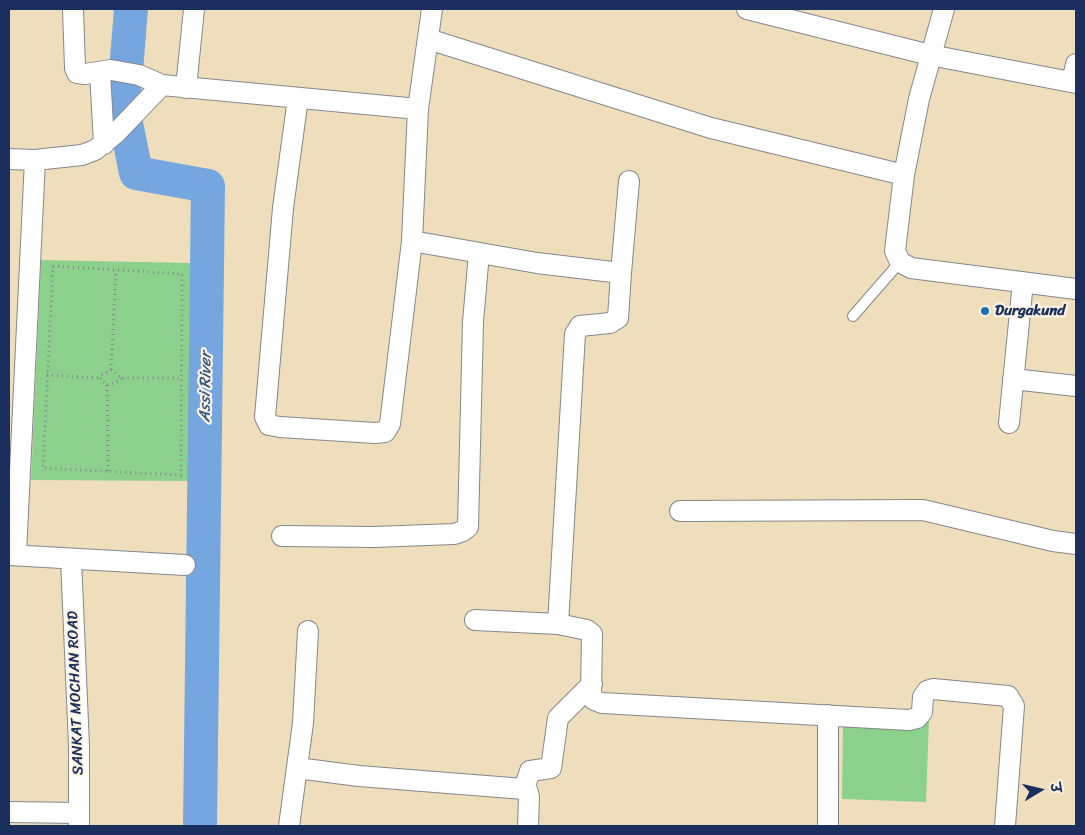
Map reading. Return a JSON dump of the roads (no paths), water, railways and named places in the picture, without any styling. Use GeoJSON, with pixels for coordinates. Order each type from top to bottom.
{"type":"FeatureCollection","features":[{"type":"Feature","properties":{"kind":"street"},"geometry":{"type":"LineString","coordinates":[[73,9],[75,68],[77,73],[85,74],[105,71],[138,75],[162,85],[186,88],[418,109]]}},
{"type":"Feature","properties":{"kind":"street"},"geometry":{"type":"LineString","coordinates":[[186,88],[194,9]]}},
{"type":"Feature","properties":{"kind":"street"},"geometry":{"type":"LineString","coordinates":[[298,98],[282,217],[265,409],[266,417],[269,425],[376,433],[385,432],[390,424],[412,241],[418,109],[432,9]]}},
{"type":"Feature","properties":{"kind":"street"},"geometry":{"type":"LineString","coordinates":[[747,9],[814,16],[930,55],[1075,76]]}},
{"type":"Feature","properties":{"kind":"street"},"geometry":{"type":"LineString","coordinates":[[944,9],[930,55],[904,175],[895,251],[900,262],[911,268],[1076,289]]}},
{"type":"Feature","properties":{"kind":"street"},"geometry":{"type":"LineString","coordinates":[[428,39],[711,128],[904,175]]}},
{"type":"Feature","properties":{"kind":"street"},"geometry":{"type":"LineString","coordinates":[[105,71],[109,139]]}},
{"type":"Feature","properties":{"kind":"street"},"geometry":{"type":"LineString","coordinates":[[9,159],[35,160],[82,155],[109,139],[162,85]]}},
{"type":"Feature","properties":{"kind":"street"},"geometry":{"type":"LineString","coordinates":[[35,160],[13,554],[186,565]]}},
{"type":"Feature","properties":{"kind":"street"},"geometry":{"type":"LineString","coordinates":[[558,624],[575,334],[580,326],[610,323],[618,318],[630,181]]}},
{"type":"Feature","properties":{"kind":"street"},"geometry":{"type":"LineString","coordinates":[[412,241],[537,263],[621,273]]}},
{"type":"Feature","properties":{"kind":"street"},"geometry":{"type":"LineString","coordinates":[[282,536],[374,537],[445,534],[463,532],[468,527],[472,340],[479,253]]}},
{"type":"Feature","properties":{"kind":"street"},"geometry":{"type":"LineString","coordinates":[[1008,423],[1023,282]]}},
{"type":"Feature","properties":{"kind":"street"},"geometry":{"type":"LineString","coordinates":[[1013,379],[1076,386]]}},
{"type":"Feature","properties":{"kind":"street"},"geometry":{"type":"LineString","coordinates":[[680,511],[923,510],[1053,541],[1076,544]]}},
{"type":"Feature","properties":{"kind":"street","name":"SANKAT MOCHAN ROAD"},"geometry":{"type":"LineString","coordinates":[[71,559],[79,820]]}},
{"type":"Feature","properties":{"kind":"street"},"geometry":{"type":"LineString","coordinates":[[475,620],[558,624],[587,630],[592,634],[591,694],[594,700],[602,703],[910,720],[917,718],[922,712],[924,697],[927,691],[933,689],[1002,695],[1011,698],[1014,706],[1005,826]]}},
{"type":"Feature","properties":{"kind":"street"},"geometry":{"type":"LineString","coordinates":[[289,826],[306,680],[308,632]]}},
{"type":"Feature","properties":{"kind":"street"},"geometry":{"type":"LineString","coordinates":[[524,789],[530,771],[551,768],[558,718],[592,684]]}},
{"type":"Feature","properties":{"kind":"street"},"geometry":{"type":"LineString","coordinates":[[828,715],[828,826]]}},
{"type":"Feature","properties":{"kind":"street"},"geometry":{"type":"LineString","coordinates":[[296,768],[359,776],[524,789],[528,792],[529,797],[528,826]]}},
{"type":"Feature","properties":{"kind":"street"},"geometry":{"type":"LineString","coordinates":[[9,812],[79,820]]}},
{"type":"Feature","properties":{"kind":"lane"},"geometry":{"type":"LineString","coordinates":[[853,316],[900,262]]}},
{"type":"Feature","properties":{"kind":"waterway","name":"Assi River"},"geometry":{"type":"LineString","coordinates":[[131,9],[123,108],[136,173],[208,186],[200,826]]}},
{"type":"Feature","properties":{"kind":"place","name":"Durgakund"},"geometry":{"type":"Point","coordinates":[985,311]}}]}
